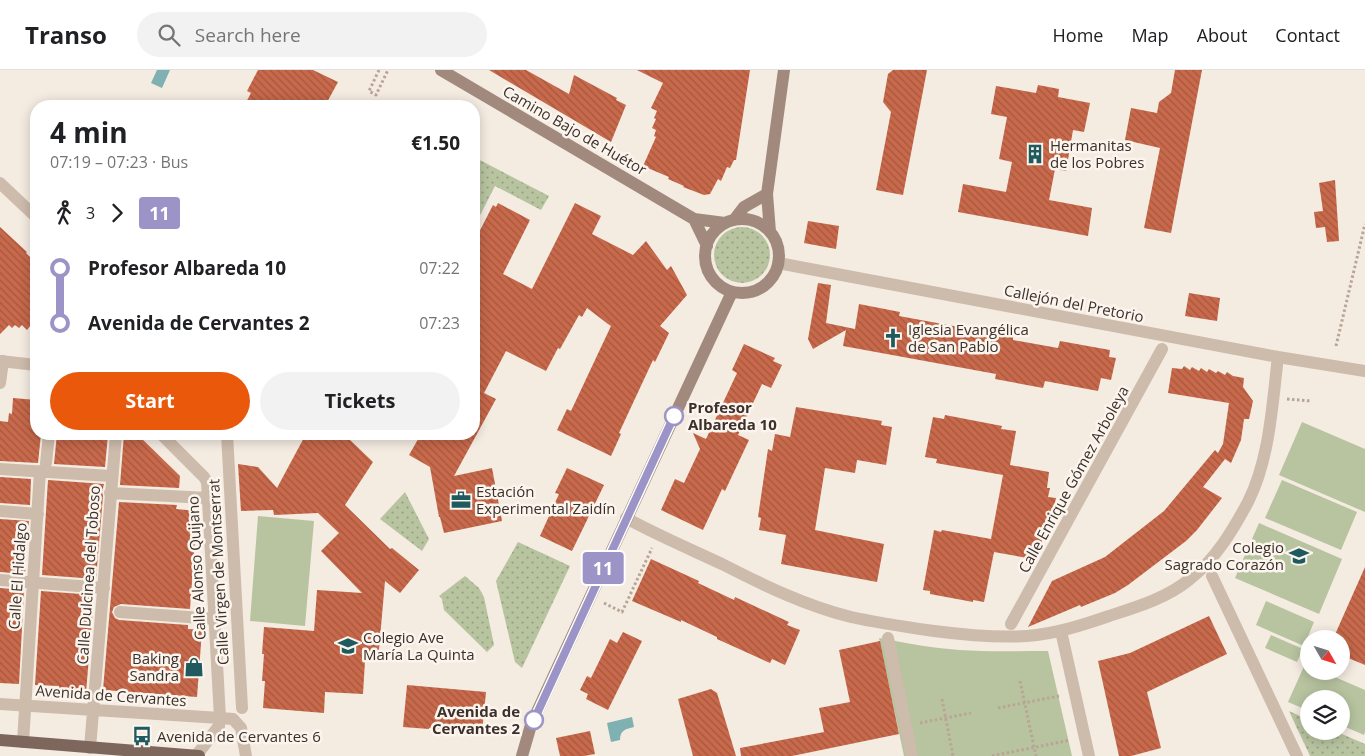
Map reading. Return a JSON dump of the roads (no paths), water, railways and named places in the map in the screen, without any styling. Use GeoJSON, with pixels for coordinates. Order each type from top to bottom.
{"type":"FeatureCollection","features":[{"type":"Feature","properties":{"kind":"main road","name":"Camino Bajo de Huétor"},"geometry":{"type":"LineString","coordinates":[[441,70],[694,218],[730,221]]}},
{"type":"Feature","properties":{"kind":"main road"},"geometry":{"type":"LineString","coordinates":[[770,232],[767,194],[784,70]]}},
{"type":"Feature","properties":{"kind":"main road"},"geometry":{"type":"LineString","coordinates":[[730,221],[746,219],[761,224],[776,241],[779,253],[775,272],[770,280],[760,288],[750,292],[732,292],[719,285],[706,266],[705,255],[714,232],[730,221],[744,206],[767,194]]}},
{"type":"Feature","properties":{"kind":"main road"},"geometry":{"type":"LineString","coordinates":[[694,218],[707,246]]}},
{"type":"Feature","properties":{"kind":"main road"},"geometry":{"type":"LineString","coordinates":[[522,756],[531,725],[732,292]]}},
{"type":"Feature","properties":{"kind":"main road"},"geometry":{"type":"LineString","coordinates":[[0,740],[197,756]]}},
{"type":"Feature","properties":{"kind":"street"},"geometry":{"type":"LineString","coordinates":[[0,183],[30,211]]}},
{"type":"Feature","properties":{"kind":"street","name":"Callejón del Pretorio"},"geometry":{"type":"LineString","coordinates":[[778,263],[1278,357],[1365,371]]}},
{"type":"Feature","properties":{"kind":"street","name":"Calle Enrique Gómez Arboleya"},"geometry":{"type":"LineString","coordinates":[[1011,624],[1162,349]]}},
{"type":"Feature","properties":{"kind":"street"},"geometry":{"type":"LineString","coordinates":[[626,518],[766,586],[815,606],[850,617],[890,625],[972,636],[1029,636],[1061,631],[1140,606],[1189,580],[1207,564],[1236,523],[1249,500],[1260,468],[1268,438],[1278,357]]}},
{"type":"Feature","properties":{"kind":"street"},"geometry":{"type":"LineString","coordinates":[[0,383],[1,361],[30,364]]}},
{"type":"Feature","properties":{"kind":"street","name":"Calle El Hidalgo"},"geometry":{"type":"LineString","coordinates":[[22,742],[38,514],[48,440]]}},
{"type":"Feature","properties":{"kind":"street","name":"Calle Dulcinea del Toboso"},"geometry":{"type":"LineString","coordinates":[[90,748],[115,440]]}},
{"type":"Feature","properties":{"kind":"street","name":"Calle Alonso Quijano"},"geometry":{"type":"LineString","coordinates":[[167,440],[207,482],[220,718]]}},
{"type":"Feature","properties":{"kind":"street","name":"Calle Virgen de Montserrat"},"geometry":{"type":"LineString","coordinates":[[227,440],[242,708]]}},
{"type":"Feature","properties":{"kind":"street"},"geometry":{"type":"LineString","coordinates":[[0,469],[43,467],[111,476]]}},
{"type":"Feature","properties":{"kind":"street"},"geometry":{"type":"LineString","coordinates":[[110,493],[208,498]]}},
{"type":"Feature","properties":{"kind":"street"},"geometry":{"type":"LineString","coordinates":[[0,511],[38,514]]}},
{"type":"Feature","properties":{"kind":"street"},"geometry":{"type":"LineString","coordinates":[[1212,576],[1297,756]]}},
{"type":"Feature","properties":{"kind":"street"},"geometry":{"type":"LineString","coordinates":[[0,580],[104,588]]}},
{"type":"Feature","properties":{"kind":"street"},"geometry":{"type":"LineString","coordinates":[[120,612],[215,619]]}},
{"type":"Feature","properties":{"kind":"street"},"geometry":{"type":"LineString","coordinates":[[1061,631],[1089,756]]}},
{"type":"Feature","properties":{"kind":"street"},"geometry":{"type":"LineString","coordinates":[[888,638],[912,756]]}},
{"type":"Feature","properties":{"kind":"street","name":"Avenida de Cervantes"},"geometry":{"type":"LineString","coordinates":[[0,704],[220,718]]}},
{"type":"Feature","properties":{"kind":"street"},"geometry":{"type":"LineString","coordinates":[[197,756],[219,726],[220,718],[233,719],[241,728],[246,756]]}},
{"type":"Feature","properties":{"kind":"water"},"geometry":{"type":"Polygon","coordinates":[[[157,70],[170,70],[162,88],[151,83],[157,70]]]}},
{"type":"Feature","properties":{"kind":"water"},"geometry":{"type":"Polygon","coordinates":[[[632,717],[634,727],[622,732],[620,740],[611,742],[607,723],[632,717]]]}},
{"type":"Feature","properties":{"kind":"place","name":"Hermanitas de los Pobres"},"geometry":{"type":"Point","coordinates":[1035,154]}},
{"type":"Feature","properties":{"kind":"place","name":"Iglesia Evangélica de San Pablo"},"geometry":{"type":"Point","coordinates":[893,338]}},
{"type":"Feature","properties":{"kind":"place","name":"Profesor Albareda 10"},"geometry":{"type":"Point","coordinates":[674,416]}},
{"type":"Feature","properties":{"kind":"place","name":"Estación Experimental Zaidín"},"geometry":{"type":"Point","coordinates":[461,500]}},
{"type":"Feature","properties":{"kind":"place","name":"Colegio Sagrado Corazón"},"geometry":{"type":"Point","coordinates":[1299,556]}},
{"type":"Feature","properties":{"kind":"place","name":"Colegio Ave María La Quinta"},"geometry":{"type":"Point","coordinates":[348,646]}},
{"type":"Feature","properties":{"kind":"place","name":"Baking Sandra"},"geometry":{"type":"Point","coordinates":[194,667]}},
{"type":"Feature","properties":{"kind":"place","name":"Avenida de Cervantes 2"},"geometry":{"type":"Point","coordinates":[534,720]}},
{"type":"Feature","properties":{"kind":"place","name":"Avenida de Cervantes 6"},"geometry":{"type":"Point","coordinates":[142,736]}}]}
